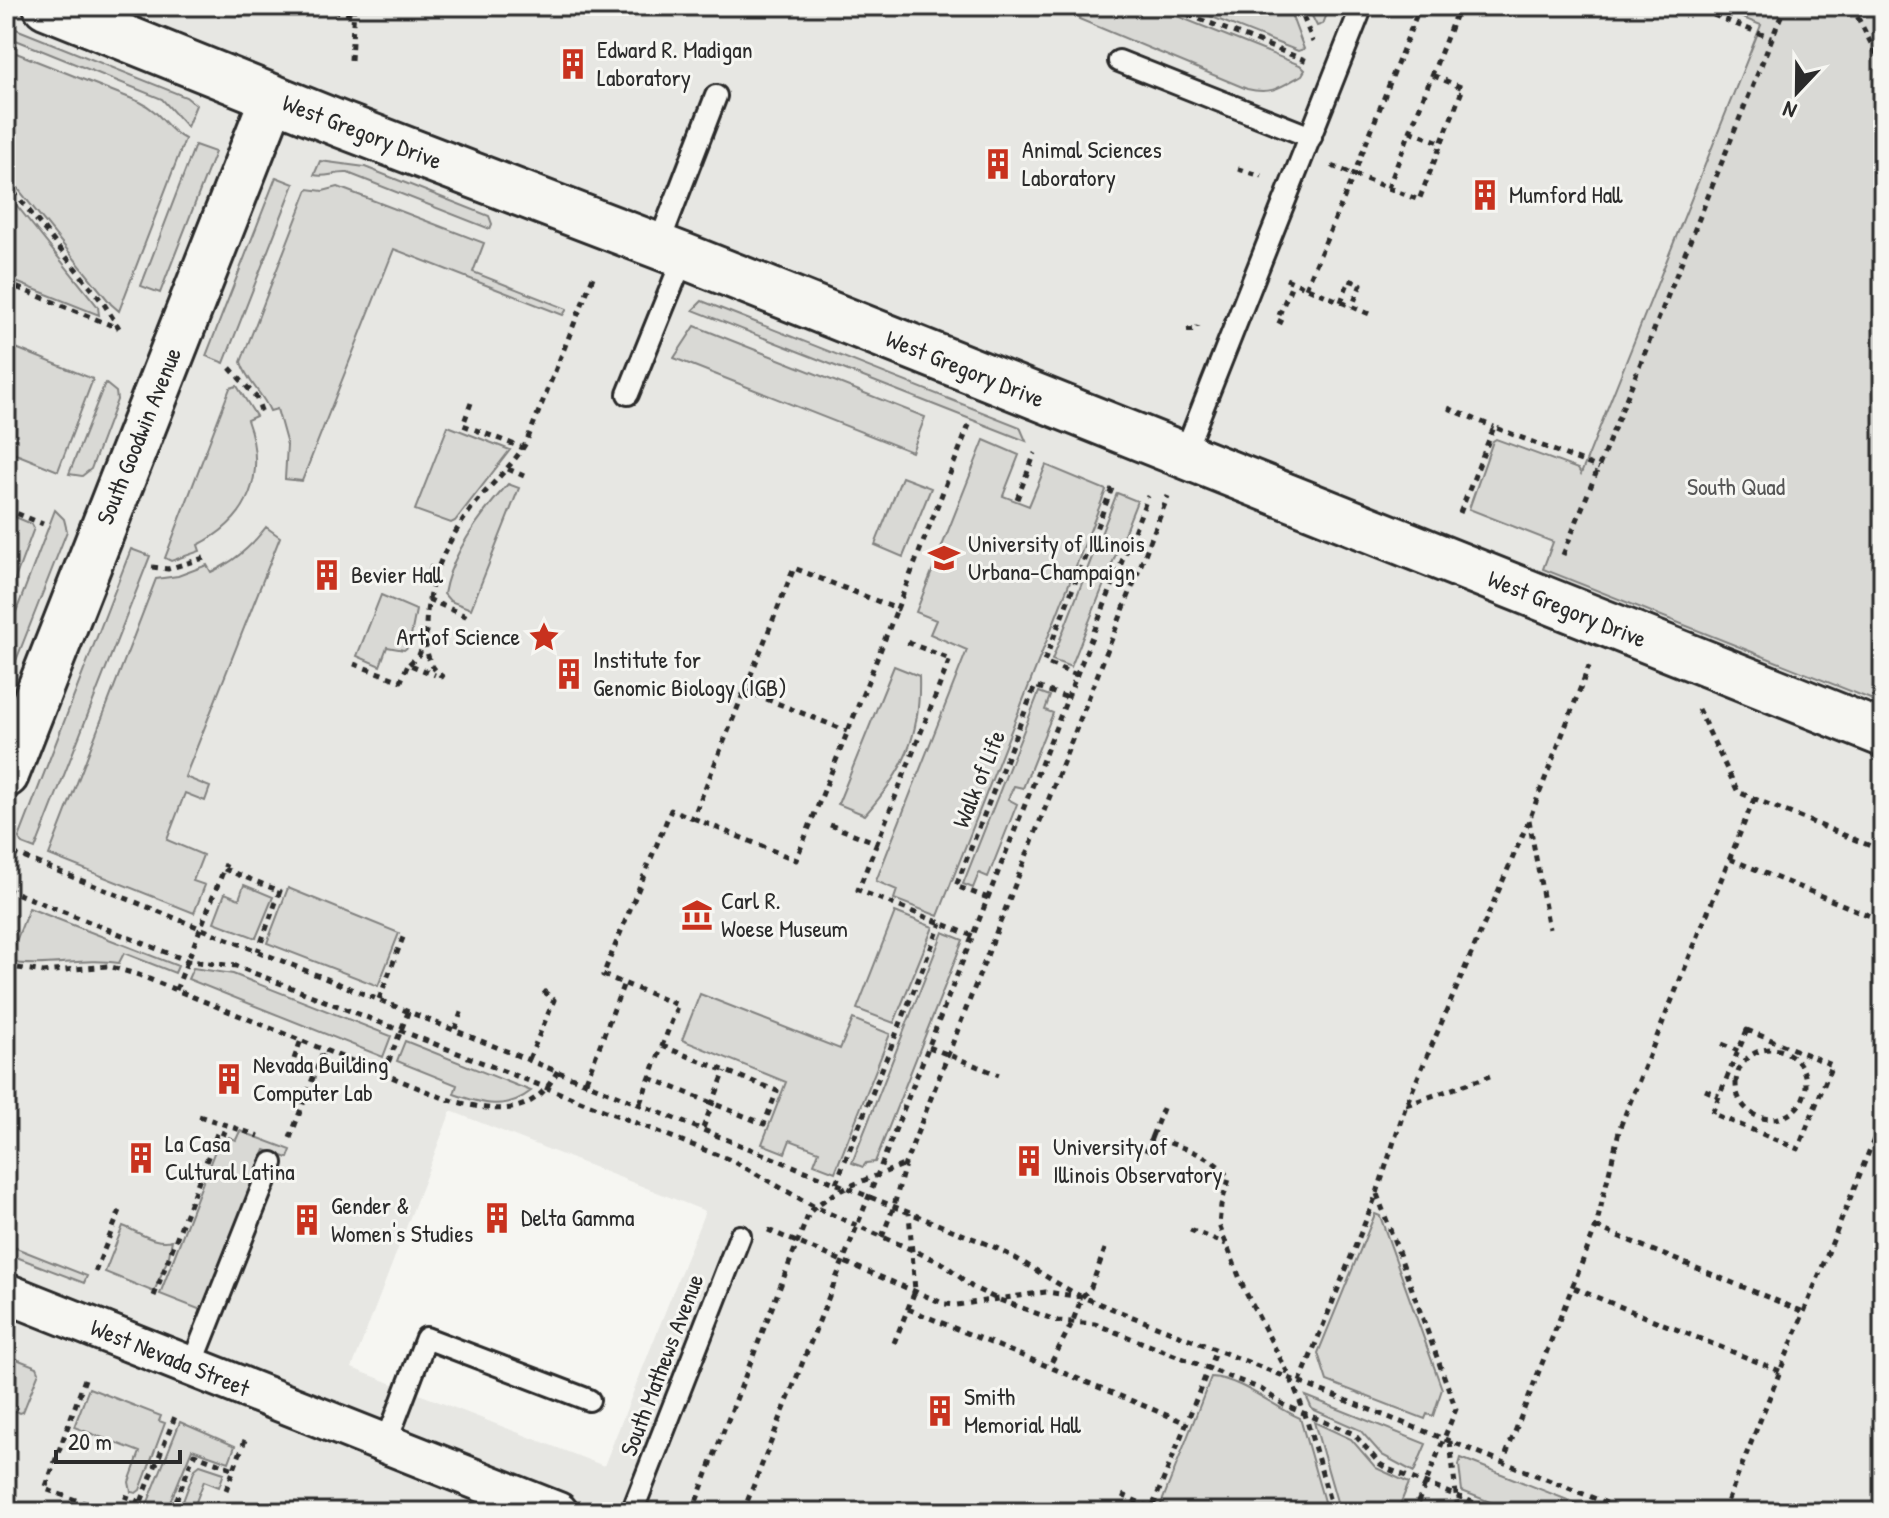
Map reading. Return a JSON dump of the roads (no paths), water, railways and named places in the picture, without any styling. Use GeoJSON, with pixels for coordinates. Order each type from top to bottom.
{"type":"FeatureCollection","features":[{"type":"Feature","properties":{"kind":"street","name":"West Gregory Drive"},"geometry":{"type":"LineString","coordinates":[[46,6],[671,251],[1177,472],[1883,734]]}},
{"type":"Feature","properties":{"kind":"street","name":"South Goodwin Avenue"},"geometry":{"type":"LineString","coordinates":[[6,775],[273,97]]}},
{"type":"Feature","properties":{"kind":"street","name":"West Nevada Street"},"geometry":{"type":"LineString","coordinates":[[6,1293],[558,1512]]}},
{"type":"Feature","properties":{"kind":"lane"},"geometry":{"type":"LineString","coordinates":[[1177,472],[1362,6]]}},
{"type":"Feature","properties":{"kind":"lane"},"geometry":{"type":"LineString","coordinates":[[1119,61],[1307,146]]}},
{"type":"Feature","properties":{"kind":"lane"},"geometry":{"type":"LineString","coordinates":[[628,394],[716,96]]}},
{"type":"Feature","properties":{"kind":"lane"},"geometry":{"type":"LineString","coordinates":[[191,1367],[272,1163]]}},
{"type":"Feature","properties":{"kind":"lane","name":"South Mathews Avenue"},"geometry":{"type":"LineString","coordinates":[[632,1512],[748,1231]]}},
{"type":"Feature","properties":{"kind":"lane"},"geometry":{"type":"LineString","coordinates":[[386,1443],[426,1338],[589,1400]]}},
{"type":"Feature","properties":{"kind":"place","name":"Edward R. Madigan Laboratory"},"geometry":{"type":"Point","coordinates":[573,64]}},
{"type":"Feature","properties":{"kind":"place","name":"Animal Sciences Laboratory"},"geometry":{"type":"Point","coordinates":[998,164]}},
{"type":"Feature","properties":{"kind":"place","name":"Mumford Hall"},"geometry":{"type":"Point","coordinates":[1485,195]}},
{"type":"Feature","properties":{"kind":"place","name":"University of Illinois Urbana-Champaign"},"geometry":{"type":"Point","coordinates":[944,558]}},
{"type":"Feature","properties":{"kind":"place","name":"Bevier Hall"},"geometry":{"type":"Point","coordinates":[327,575]}},
{"type":"Feature","properties":{"kind":"place","name":"Art of Science"},"geometry":{"type":"Point","coordinates":[544,637]}},
{"type":"Feature","properties":{"kind":"place","name":"Institute for Genomic Biology (IGB)"},"geometry":{"type":"Point","coordinates":[569,674]}},
{"type":"Feature","properties":{"kind":"place","name":"Carl R. Woese Museum"},"geometry":{"type":"Point","coordinates":[697,915]}},
{"type":"Feature","properties":{"kind":"place","name":"Nevada Building Computer Lab"},"geometry":{"type":"Point","coordinates":[229,1079]}},
{"type":"Feature","properties":{"kind":"place","name":"La Casa Cultural Latina"},"geometry":{"type":"Point","coordinates":[141,1158]}},
{"type":"Feature","properties":{"kind":"place","name":"University of Illinois Observatory"},"geometry":{"type":"Point","coordinates":[1029,1161]}},
{"type":"Feature","properties":{"kind":"place","name":"Delta Gamma"},"geometry":{"type":"Point","coordinates":[497,1218]}},
{"type":"Feature","properties":{"kind":"place","name":"Gender & Women's Studies"},"geometry":{"type":"Point","coordinates":[307,1220]}},
{"type":"Feature","properties":{"kind":"place","name":"Smith Memorial Hall"},"geometry":{"type":"Point","coordinates":[940,1411]}},
{"type":"Feature","properties":{"kind":"park label","name":"South Quad"},"geometry":{"type":"Point","coordinates":[1736,487]}}]}
